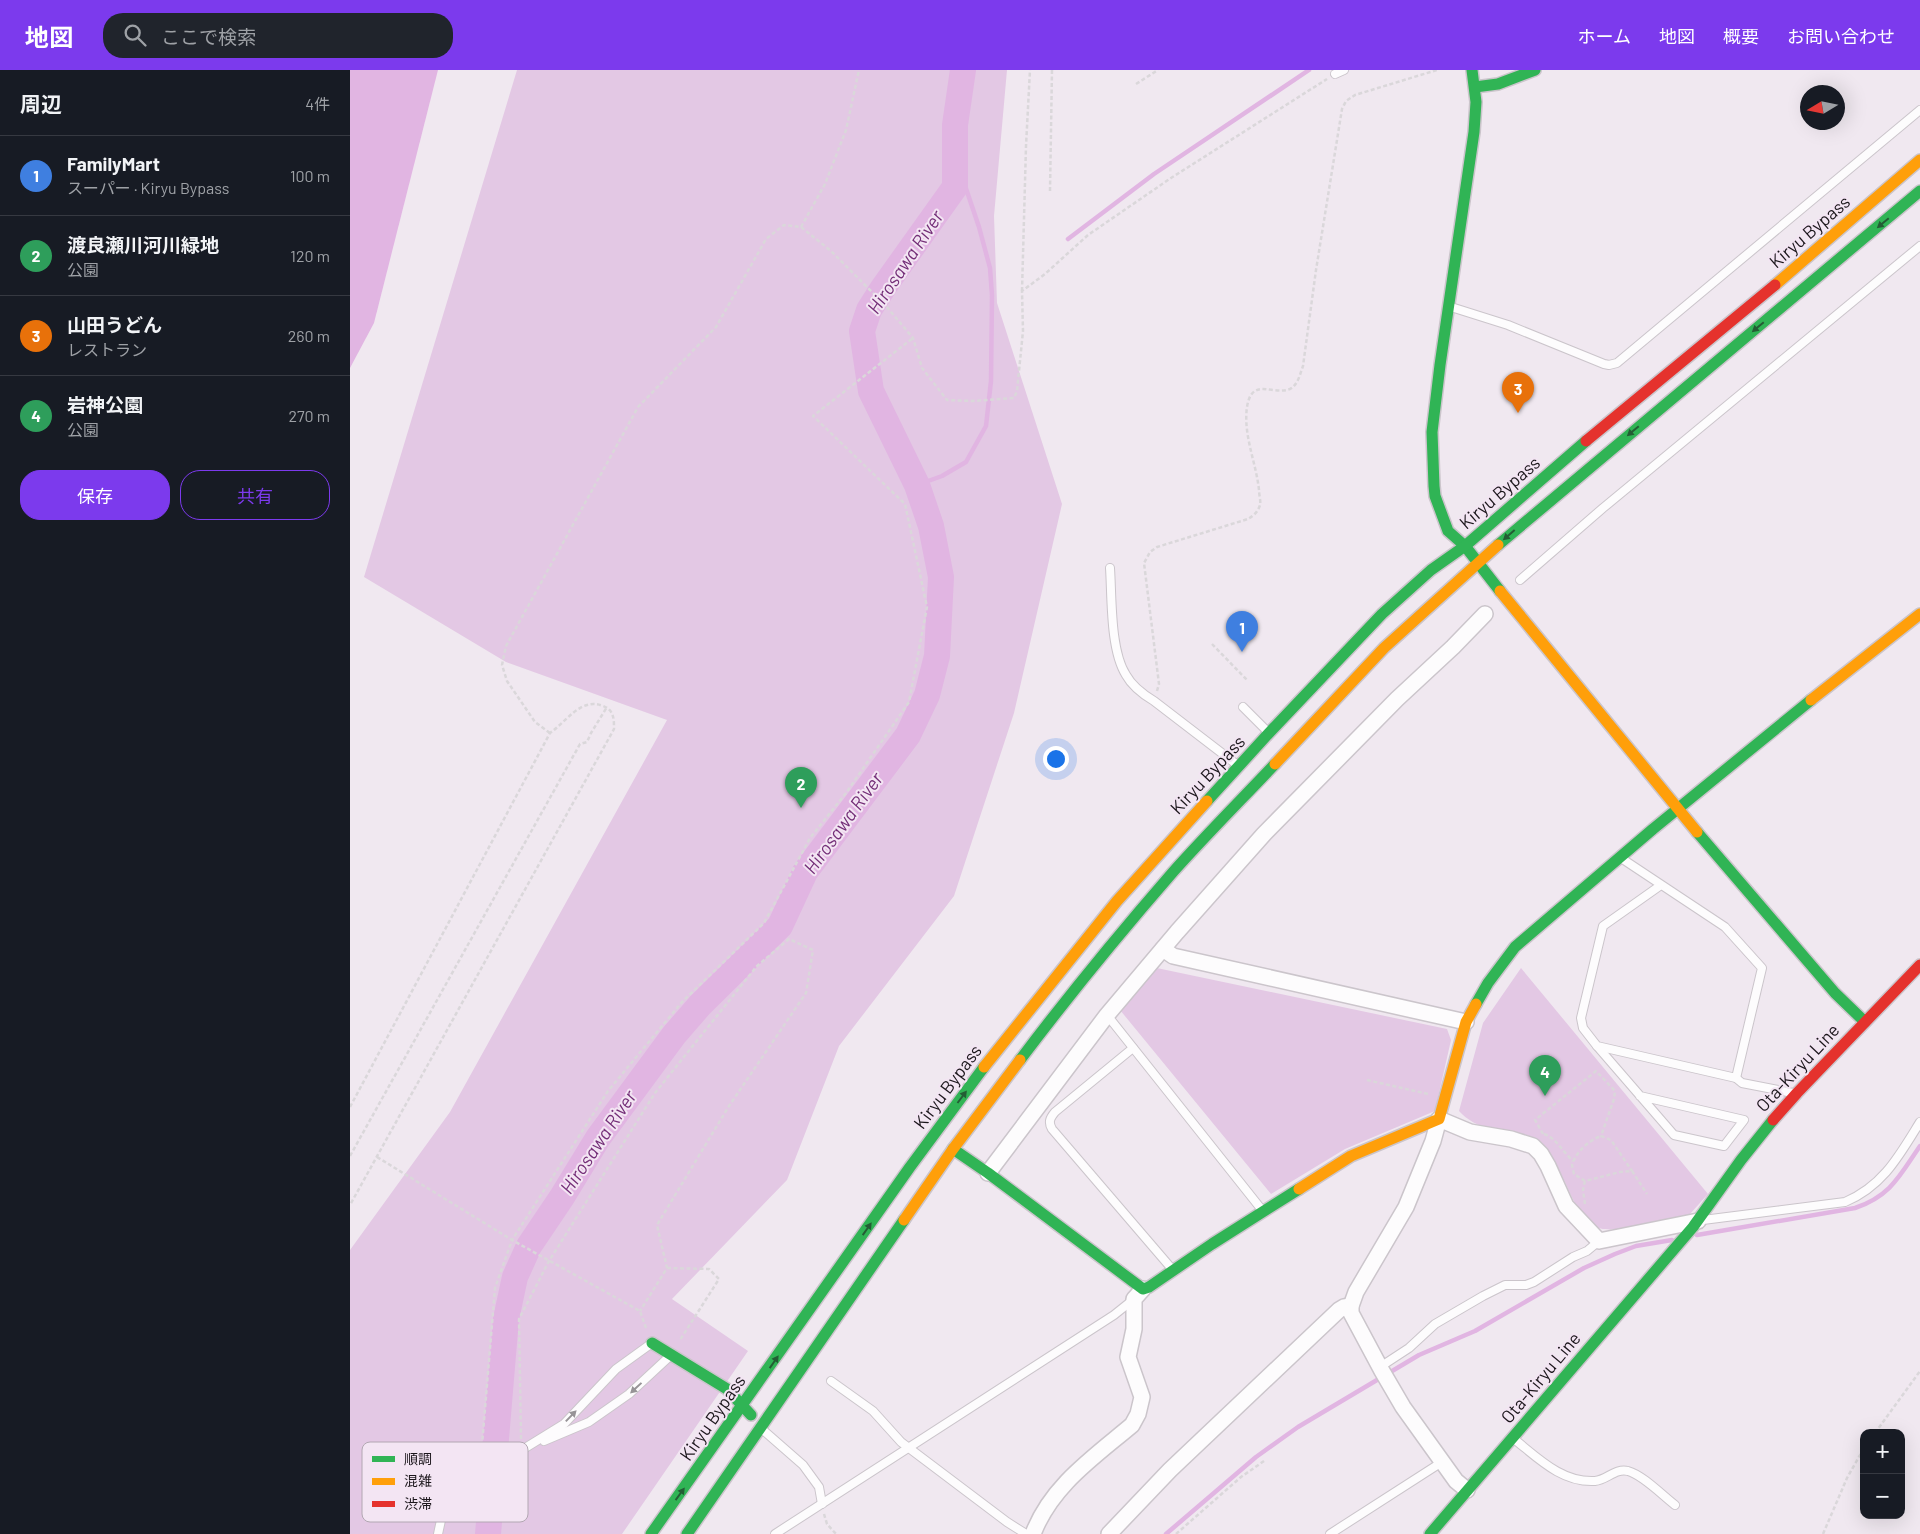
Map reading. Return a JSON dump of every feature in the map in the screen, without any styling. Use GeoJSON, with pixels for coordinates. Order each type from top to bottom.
{"type":"FeatureCollection","features":[{"type":"Feature","properties":{"kind":"main road"},"geometry":{"type":"LineString","coordinates":[[1472,70],[1475,87],[1474,132],[1432,432],[1432,474],[1436,496],[1448,531],[1465,546],[1678,809],[1829,985],[1865,1022]]}},
{"type":"Feature","properties":{"kind":"main road"},"geometry":{"type":"LineString","coordinates":[[1475,87],[1498,84],[1535,70]]}},
{"type":"Feature","properties":{"kind":"main road","name":"Kiryu Bypass"},"geometry":{"type":"LineString","coordinates":[[651,1534],[910,1168],[985,1066],[1074,953],[1118,901],[1269,733],[1382,614],[1430,570],[1465,546],[1603,426],[1732,322],[1920,160]]}},
{"type":"Feature","properties":{"kind":"main road"},"geometry":{"type":"LineString","coordinates":[[687,1534],[953,1149],[1065,1000],[1175,870],[1384,648],[1506,538],[1920,191]]}},
{"type":"Feature","properties":{"kind":"main road"},"geometry":{"type":"LineString","coordinates":[[953,1149],[988,1173],[1138,1294],[1352,1156],[1439,1119],[1466,1022],[1488,983],[1515,947],[1752,747],[1920,614]]}},
{"type":"Feature","properties":{"kind":"main road","name":"Ota-Kiryu Line"},"geometry":{"type":"LineString","coordinates":[[1430,1534],[1696,1224],[1742,1160],[1797,1093],[1920,965]]}},
{"type":"Feature","properties":{"kind":"main road"},"geometry":{"type":"LineString","coordinates":[[652,1343],[727,1389],[761,1427]]}},
{"type":"Feature","properties":{"kind":"street"},"geometry":{"type":"LineString","coordinates":[[988,1173],[1107,1016],[1264,834],[1397,699],[1453,648],[1485,614]]}},
{"type":"Feature","properties":{"kind":"street"},"geometry":{"type":"LineString","coordinates":[[1163,949],[1173,956],[1466,1022]]}},
{"type":"Feature","properties":{"kind":"street"},"geometry":{"type":"LineString","coordinates":[[1467,1490],[1456,1481],[1403,1407],[1354,1320],[1351,1306],[1369,1268],[1406,1207],[1433,1141],[1439,1119],[1470,1132],[1511,1139],[1534,1146],[1548,1166],[1566,1206],[1599,1241],[1696,1224]]}},
{"type":"Feature","properties":{"kind":"street"},"geometry":{"type":"LineString","coordinates":[[1033,1534],[1040,1516],[1056,1492],[1066,1481],[1132,1425],[1138,1414],[1142,1397],[1128,1357],[1134,1329],[1138,1294]]}},
{"type":"Feature","properties":{"kind":"street"},"geometry":{"type":"LineString","coordinates":[[1109,1534],[1170,1470],[1339,1310],[1351,1306]]}},
{"type":"Feature","properties":{"kind":"lane"},"geometry":{"type":"LineString","coordinates":[[1335,74],[1344,70]]}},
{"type":"Feature","properties":{"kind":"lane"},"geometry":{"type":"LineString","coordinates":[[1449,307],[1516,328],[1609,365],[1616,362],[1920,110]]}},
{"type":"Feature","properties":{"kind":"lane"},"geometry":{"type":"LineString","coordinates":[[1520,580],[1603,508],[1920,246]]}},
{"type":"Feature","properties":{"kind":"lane"},"geometry":{"type":"LineString","coordinates":[[1110,568],[1116,644],[1119,659],[1126,676],[1143,694],[1239,767]]}},
{"type":"Feature","properties":{"kind":"lane"},"geometry":{"type":"LineString","coordinates":[[1243,707],[1269,733]]}},
{"type":"Feature","properties":{"kind":"lane"},"geometry":{"type":"LineString","coordinates":[[1620,857],[1725,927],[1762,968],[1736,1078]]}},
{"type":"Feature","properties":{"kind":"lane"},"geometry":{"type":"LineString","coordinates":[[1640,1096],[1744,1120],[1724,1146],[1674,1135],[1640,1096],[1597,1046],[1582,1028],[1581,1018],[1603,926],[1661,885]]}},
{"type":"Feature","properties":{"kind":"lane"},"geometry":{"type":"LineString","coordinates":[[1107,1016],[1263,1212]]}},
{"type":"Feature","properties":{"kind":"lane"},"geometry":{"type":"LineString","coordinates":[[1597,1046],[1736,1078],[1742,1083],[1797,1093]]}},
{"type":"Feature","properties":{"kind":"lane"},"geometry":{"type":"LineString","coordinates":[[1133,1048],[1055,1112],[1049,1124],[1052,1130],[1174,1272]]}},
{"type":"Feature","properties":{"kind":"lane"},"geometry":{"type":"LineString","coordinates":[[1696,1224],[1845,1202],[1859,1196],[1871,1188],[1889,1171],[1920,1122]]}},
{"type":"Feature","properties":{"kind":"lane"},"geometry":{"type":"LineString","coordinates":[[1383,1373],[1435,1324],[1504,1285],[1526,1285],[1534,1282],[1573,1257],[1587,1251],[1599,1241]]}},
{"type":"Feature","properties":{"kind":"lane"},"geometry":{"type":"LineString","coordinates":[[775,1534],[1114,1315],[1138,1294]]}},
{"type":"Feature","properties":{"kind":"lane"},"geometry":{"type":"LineString","coordinates":[[528,1446],[564,1424],[616,1369],[652,1343]]}},
{"type":"Feature","properties":{"kind":"lane"},"geometry":{"type":"LineString","coordinates":[[528,1448],[589,1422],[629,1394],[671,1354]]}},
{"type":"Feature","properties":{"kind":"lane"},"geometry":{"type":"LineString","coordinates":[[831,1381],[872,1411],[908,1448],[1026,1534]]}},
{"type":"Feature","properties":{"kind":"lane"},"geometry":{"type":"LineString","coordinates":[[761,1427],[767,1435],[803,1465],[819,1487],[822,1504]]}},
{"type":"Feature","properties":{"kind":"lane"},"geometry":{"type":"LineString","coordinates":[[1513,1438],[1567,1477],[1596,1481],[1617,1472],[1626,1471],[1636,1475],[1675,1505]]}},
{"type":"Feature","properties":{"kind":"lane"},"geometry":{"type":"LineString","coordinates":[[1330,1534],[1442,1462]]}},
{"type":"Feature","properties":{"kind":"path"},"geometry":{"type":"LineString","coordinates":[[801,227],[825,184],[846,130],[859,70]]}},
{"type":"Feature","properties":{"kind":"path"},"geometry":{"type":"LineString","coordinates":[[550,733],[535,722],[507,681],[502,666],[506,646],[638,407],[716,327],[766,239],[784,225],[801,227],[831,251],[886,306],[913,338],[922,368],[946,400],[972,401],[1014,398],[1017,391],[1023,331],[1022,291],[1030,70]]}},
{"type":"Feature","properties":{"kind":"path"},"geometry":{"type":"LineString","coordinates":[[1050,191],[1052,70]]}},
{"type":"Feature","properties":{"kind":"path"},"geometry":{"type":"LineString","coordinates":[[1136,84],[1158,70]]}},
{"type":"Feature","properties":{"kind":"path"},"geometry":{"type":"LineString","coordinates":[[1154,701],[1159,684],[1144,563],[1150,552],[1157,547],[1248,519],[1256,514],[1260,505],[1257,474],[1246,426],[1247,407],[1252,394],[1256,390],[1268,388],[1284,390],[1291,388],[1298,380],[1303,366],[1316,270],[1342,109],[1346,100],[1355,95],[1436,70]]}},
{"type":"Feature","properties":{"kind":"path"},"geometry":{"type":"LineString","coordinates":[[1022,291],[1045,274],[1088,235],[1171,178],[1335,74]]}},
{"type":"Feature","properties":{"kind":"path"},"geometry":{"type":"LineString","coordinates":[[484,1442],[495,1288],[512,1240],[608,1091],[682,1002],[764,923],[810,838],[846,793],[909,702],[927,607],[905,504],[813,416],[913,338]]}},
{"type":"Feature","properties":{"kind":"path"},"geometry":{"type":"LineString","coordinates":[[1212,644],[1247,680]]}},
{"type":"Feature","properties":{"kind":"path"},"geometry":{"type":"LineString","coordinates":[[350,1107],[550,733],[562,725],[569,714],[580,708],[594,703],[607,707],[614,714],[614,729],[350,1205]]}},
{"type":"Feature","properties":{"kind":"path"},"geometry":{"type":"LineString","coordinates":[[350,1156],[580,744],[588,742],[591,733],[607,707]]}},
{"type":"Feature","properties":{"kind":"path"},"geometry":{"type":"LineString","coordinates":[[519,1442],[519,1319],[549,1261],[655,1093],[757,966],[789,939],[813,950],[806,993],[729,1106],[657,1225],[667,1268],[640,1311]]}},
{"type":"Feature","properties":{"kind":"path"},"geometry":{"type":"LineString","coordinates":[[1573,1161],[1562,1151],[1555,1140],[1543,1134],[1535,1120],[1596,1071],[1615,1091],[1601,1136]]}},
{"type":"Feature","properties":{"kind":"path"},"geometry":{"type":"LineString","coordinates":[[1367,1080],[1444,1097]]}},
{"type":"Feature","properties":{"kind":"path"},"geometry":{"type":"LineString","coordinates":[[1534,1146],[1543,1134]]}},
{"type":"Feature","properties":{"kind":"path"},"geometry":{"type":"LineString","coordinates":[[1632,1171],[1620,1172],[1585,1181],[1574,1174],[1572,1166],[1573,1161],[1583,1148],[1592,1139],[1601,1136],[1611,1140],[1632,1171],[1647,1194]]}},
{"type":"Feature","properties":{"kind":"path"},"geometry":{"type":"LineString","coordinates":[[377,1157],[512,1240],[640,1311],[652,1343]]}},
{"type":"Feature","properties":{"kind":"path"},"geometry":{"type":"LineString","coordinates":[[1585,1181],[1583,1190],[1586,1206]]}},
{"type":"Feature","properties":{"kind":"path"},"geometry":{"type":"LineString","coordinates":[[667,1268],[709,1269],[719,1279],[671,1354]]}},
{"type":"Feature","properties":{"kind":"path"},"geometry":{"type":"LineString","coordinates":[[1878,1429],[1920,1371]]}},
{"type":"Feature","properties":{"kind":"path"},"geometry":{"type":"LineString","coordinates":[[1823,1534],[1847,1478],[1860,1455]]}},
{"type":"Feature","properties":{"kind":"path"},"geometry":{"type":"LineString","coordinates":[[1176,1534],[1241,1477],[1264,1461]]}},
{"type":"Feature","properties":{"kind":"path"},"geometry":{"type":"LineString","coordinates":[[822,1504],[827,1524],[836,1534]]}},
{"type":"Feature","properties":{"kind":"shaded area"},"geometry":{"type":"Polygon","coordinates":[[[350,70],[438,70],[374,323],[350,368],[350,70]]]}},
{"type":"Feature","properties":{"kind":"shaded area"},"geometry":{"type":"Polygon","coordinates":[[[517,70],[1007,70],[994,216],[997,303],[1062,504],[1014,713],[954,896],[839,1046],[787,1180],[672,1299],[748,1351],[622,1534],[350,1534],[350,1250],[450,1112],[667,720],[506,662],[364,577],[517,70]]]}},
{"type":"Feature","properties":{"kind":"shaded area"},"geometry":{"type":"Polygon","coordinates":[[[1152,967],[1447,1029],[1451,1040],[1435,1111],[1345,1149],[1271,1194],[1120,1010],[1152,967]]]}},
{"type":"Feature","properties":{"kind":"shaded area"},"geometry":{"type":"Polygon","coordinates":[[[1521,968],[1708,1194],[1690,1214],[1665,1222],[1624,1229],[1601,1229],[1594,1226],[1580,1211],[1553,1160],[1537,1140],[1485,1128],[1476,1124],[1459,1111],[1483,1023],[1521,968]]]}},
{"type":"Feature","properties":{"kind":"waterway","name":"Hirosawa River"},"geometry":{"type":"LineString","coordinates":[[496,1442],[506,1319],[515,1277],[529,1246],[598,1138],[674,1035],[700,1005],[780,926],[805,872],[908,735],[927,695],[937,656],[941,577],[931,526],[917,485],[871,391],[862,331],[869,310],[883,288],[955,187],[955,125],[963,70]]}},
{"type":"Feature","properties":{"kind":"waterway"},"geometry":{"type":"LineString","coordinates":[[1068,239],[1154,174],[1309,70]]}},
{"type":"Feature","properties":{"kind":"waterway"},"geometry":{"type":"LineString","coordinates":[[917,485],[942,476],[966,462],[986,426],[991,381],[992,295],[990,268],[979,227],[956,159]]}},
{"type":"Feature","properties":{"kind":"waterway"},"geometry":{"type":"LineString","coordinates":[[1697,1235],[1855,1208],[1886,1191],[1894,1183],[1920,1146]]}},
{"type":"Feature","properties":{"kind":"waterway"},"geometry":{"type":"LineString","coordinates":[[1166,1534],[1256,1457],[1298,1427],[1419,1355],[1475,1331],[1584,1268],[1636,1246],[1672,1240]]}},
{"type":"Feature","properties":{"kind":"waterway","name":"Hirosawa River"},"geometry":{"type":"LineString","coordinates":[[488,1534],[489,1522]]}},
{"type":"Feature","properties":{"kind":"traffic: fast"},"geometry":{"type":"LineString","coordinates":[[1472,70],[1476,102],[1474,132],[1432,432],[1434,486],[1435,496],[1448,531],[1465,546],[1500,591]]}},
{"type":"Feature","properties":{"kind":"traffic: fast"},"geometry":{"type":"LineString","coordinates":[[1475,87],[1498,84],[1535,70]]}},
{"type":"Feature","properties":{"kind":"traffic: fast"},"geometry":{"type":"LineString","coordinates":[[1498,545],[1920,191]]}},
{"type":"Feature","properties":{"kind":"traffic: fast"},"geometry":{"type":"LineString","coordinates":[[1207,801],[1382,614],[1431,570],[1465,546],[1586,441]]}},
{"type":"Feature","properties":{"kind":"traffic: fast"},"geometry":{"type":"LineString","coordinates":[[1476,1004],[1488,983],[1515,947],[1653,829],[1811,700]]}},
{"type":"Feature","properties":{"kind":"traffic: fast"},"geometry":{"type":"LineString","coordinates":[[1020,1060],[1076,988],[1153,895],[1275,764]]}},
{"type":"Feature","properties":{"kind":"traffic: fast"},"geometry":{"type":"LineString","coordinates":[[1697,832],[1835,993],[1865,1022]]}},
{"type":"Feature","properties":{"kind":"traffic: fast"},"geometry":{"type":"LineString","coordinates":[[651,1534],[910,1167],[984,1067]]}},
{"type":"Feature","properties":{"kind":"traffic: fast"},"geometry":{"type":"LineString","coordinates":[[1430,1534],[1693,1227],[1741,1160],[1773,1120]]}},
{"type":"Feature","properties":{"kind":"traffic: fast"},"geometry":{"type":"LineString","coordinates":[[953,1149],[1143,1289],[1149,1287],[1212,1244],[1299,1189]]}},
{"type":"Feature","properties":{"kind":"traffic: fast"},"geometry":{"type":"LineString","coordinates":[[687,1534],[904,1220]]}},
{"type":"Feature","properties":{"kind":"traffic: fast"},"geometry":{"type":"LineString","coordinates":[[652,1343],[727,1389],[751,1415]]}},
{"type":"Feature","properties":{"kind":"traffic: slow"},"geometry":{"type":"LineString","coordinates":[[1775,285],[1920,160]]}},
{"type":"Feature","properties":{"kind":"traffic: slow"},"geometry":{"type":"LineString","coordinates":[[1275,764],[1384,648],[1498,545]]}},
{"type":"Feature","properties":{"kind":"traffic: slow"},"geometry":{"type":"LineString","coordinates":[[1500,591],[1697,832]]}},
{"type":"Feature","properties":{"kind":"traffic: slow"},"geometry":{"type":"LineString","coordinates":[[1811,700],[1920,614]]}},
{"type":"Feature","properties":{"kind":"traffic: slow"},"geometry":{"type":"LineString","coordinates":[[984,1067],[1117,901],[1207,801]]}},
{"type":"Feature","properties":{"kind":"traffic: slow"},"geometry":{"type":"LineString","coordinates":[[1299,1189],[1351,1156],[1439,1119],[1466,1022],[1476,1004]]}},
{"type":"Feature","properties":{"kind":"traffic: slow"},"geometry":{"type":"LineString","coordinates":[[904,1220],[953,1149],[1020,1060]]}},
{"type":"Feature","properties":{"kind":"traffic: jam"},"geometry":{"type":"LineString","coordinates":[[1586,441],[1775,285]]}},
{"type":"Feature","properties":{"kind":"traffic: jam"},"geometry":{"type":"LineString","coordinates":[[1773,1120],[1920,965]]}},
{"type":"Feature","properties":{"kind":"place","name":"山田うどん"},"geometry":{"type":"Point","coordinates":[1518,413]}},
{"type":"Feature","properties":{"kind":"place","name":"FamilyMart"},"geometry":{"type":"Point","coordinates":[1242,652]}},
{"type":"Feature","properties":{"kind":"place","name":"渡良瀬川河川緑地"},"geometry":{"type":"Point","coordinates":[801,808]}},
{"type":"Feature","properties":{"kind":"place","name":"岩神公園"},"geometry":{"type":"Point","coordinates":[1545,1096]}}]}
